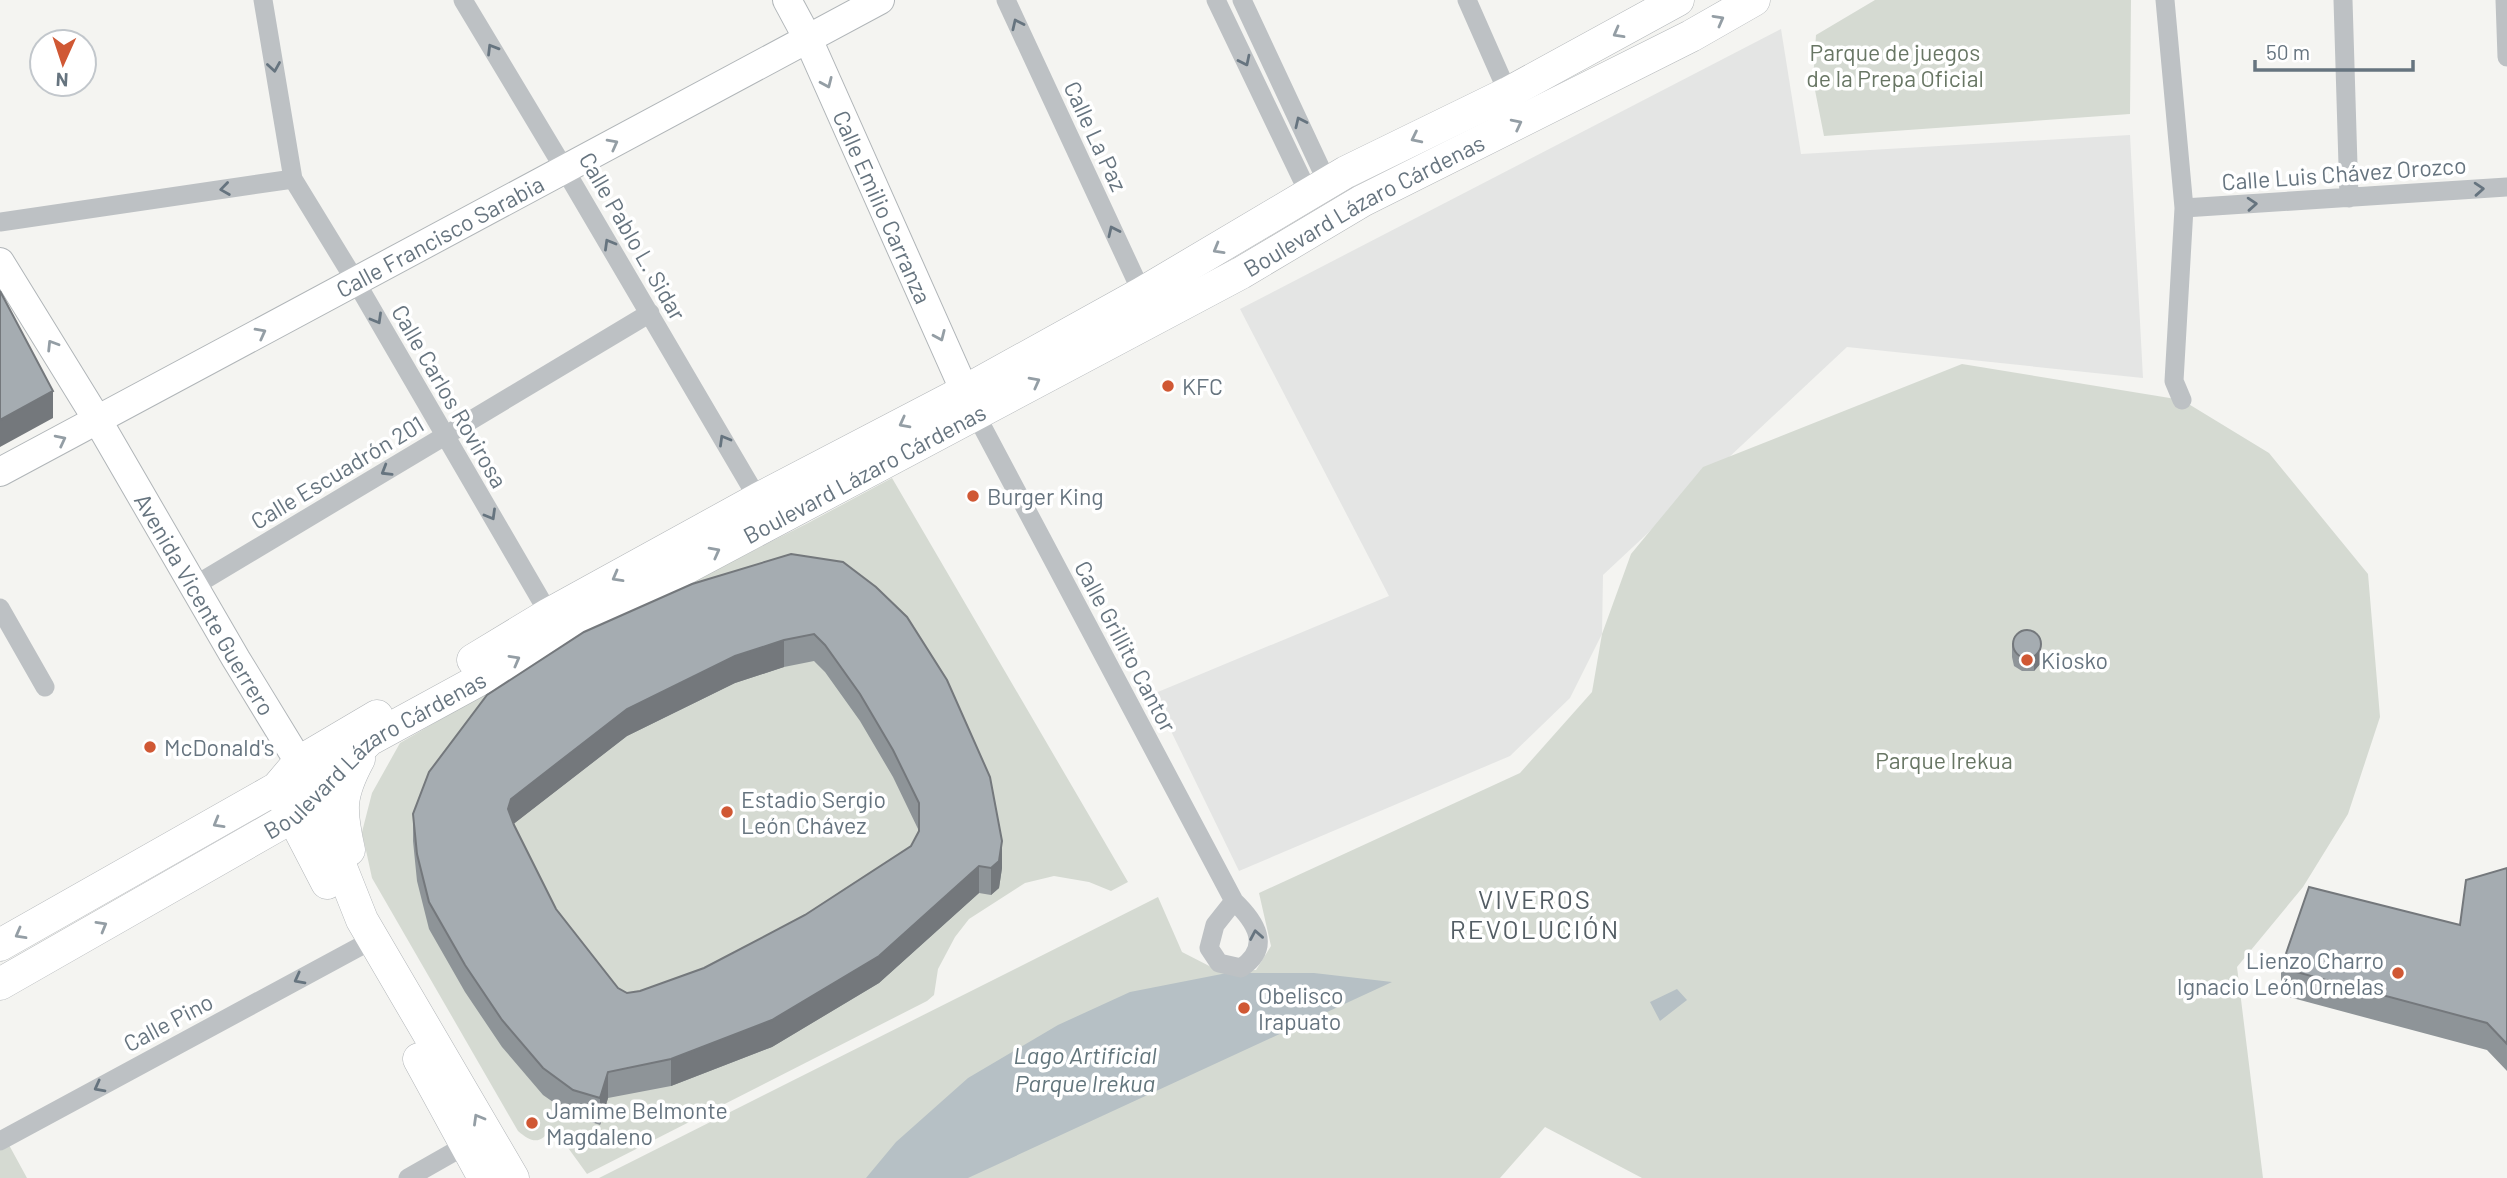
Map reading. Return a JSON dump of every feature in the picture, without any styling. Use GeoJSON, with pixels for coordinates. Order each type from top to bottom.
{"type":"FeatureCollection","features":[{"type":"Feature","properties":{"kind":"main road","name":"Boulevard Lázaro Cárdenas"},"geometry":{"type":"LineString","coordinates":[[0,984],[303,806],[369,740],[611,608],[970,402],[1142,293],[1346,172],[1508,93],[1678,0]]}},
{"type":"Feature","properties":{"kind":"main road","name":"Boulevard Lázaro Cárdenas"},"geometry":{"type":"LineString","coordinates":[[0,945],[277,788],[299,762],[549,614],[758,499],[1241,273],[1362,201],[1691,36],[1754,0]]}},
{"type":"Feature","properties":{"kind":"main road"},"geometry":{"type":"LineString","coordinates":[[360,933],[342,809],[347,784],[369,740]]}},
{"type":"Feature","properties":{"kind":"main road","name":"Avenida Vicente Guerrero"},"geometry":{"type":"LineString","coordinates":[[299,762],[303,806],[360,933],[484,1178]]}},
{"type":"Feature","properties":{"kind":"main road","name":"Avenida Vicente Guerrero"},"geometry":{"type":"LineString","coordinates":[[277,788],[303,806]]}},
{"type":"Feature","properties":{"kind":"main road","name":"Avenida Vicente Guerrero"},"geometry":{"type":"LineString","coordinates":[[360,933],[513,1178]]}},
{"type":"Feature","properties":{"kind":"street","name":"Calle Carlos Rovirosa"},"geometry":{"type":"LineString","coordinates":[[263,0],[293,179],[549,614]]}},
{"type":"Feature","properties":{"kind":"street","name":"Calle Pablo L. Sidar"},"geometry":{"type":"LineString","coordinates":[[463,0],[758,499]]}},
{"type":"Feature","properties":{"kind":"street","name":"Calle Emilio Carranza"},"geometry":{"type":"LineString","coordinates":[[787,0],[808,39],[970,402]]}},
{"type":"Feature","properties":{"kind":"street","name":"Calle Francisco Sarabia"},"geometry":{"type":"LineString","coordinates":[[0,472],[880,0]]}},
{"type":"Feature","properties":{"kind":"street","name":"Calle La Paz"},"geometry":{"type":"LineString","coordinates":[[1006,0],[1142,293]]}},
{"type":"Feature","properties":{"kind":"street"},"geometry":{"type":"LineString","coordinates":[[1216,0],[1319,190]]}},
{"type":"Feature","properties":{"kind":"street"},"geometry":{"type":"LineString","coordinates":[[1242,0],[1319,190]]}},
{"type":"Feature","properties":{"kind":"street"},"geometry":{"type":"LineString","coordinates":[[1467,0],[1508,93]]}},
{"type":"Feature","properties":{"kind":"street"},"geometry":{"type":"LineString","coordinates":[[2165,0],[2184,208],[2174,381],[2182,400]]}},
{"type":"Feature","properties":{"kind":"street"},"geometry":{"type":"LineString","coordinates":[[2343,0],[2349,198]]}},
{"type":"Feature","properties":{"kind":"street"},"geometry":{"type":"LineString","coordinates":[[2505,0],[2507,57]]}},
{"type":"Feature","properties":{"kind":"street"},"geometry":{"type":"LineString","coordinates":[[0,222],[293,179]]}},
{"type":"Feature","properties":{"kind":"street","name":"Calle Luis Chávez Orozco"},"geometry":{"type":"LineString","coordinates":[[2184,208],[2507,187]]}},
{"type":"Feature","properties":{"kind":"street","name":"Avenida Vicente Guerrero"},"geometry":{"type":"LineString","coordinates":[[0,262],[98,421],[299,762]]}},
{"type":"Feature","properties":{"kind":"street","name":"Calle Escuadrón 201"},"geometry":{"type":"LineString","coordinates":[[194,586],[650,313]]}},
{"type":"Feature","properties":{"kind":"street","name":"Calle Grillito Cantor"},"geometry":{"type":"LineString","coordinates":[[970,402],[1234,901]]}},
{"type":"Feature","properties":{"kind":"street"},"geometry":{"type":"LineString","coordinates":[[0,608],[45,687]]}},
{"type":"Feature","properties":{"kind":"street","name":"Calle Pino"},"geometry":{"type":"LineString","coordinates":[[0,1141],[360,933]]}},
{"type":"Feature","properties":{"kind":"street"},"geometry":{"type":"LineString","coordinates":[[408,1178],[466,1145]]}},
{"type":"Feature","properties":{"kind":"shaded area"},"geometry":{"type":"Polygon","coordinates":[[[1781,29],[1801,154],[2130,135],[2143,378],[1847,347],[1603,575],[1602,634],[1570,698],[1510,756],[1239,871],[1153,694],[1389,596],[1240,309],[1781,29]]]}},
{"type":"Feature","properties":{"kind":"green space","name":"Parque de juegos de la Prepa Oficial"},"geometry":{"type":"Polygon","coordinates":[[[1875,0],[2131,0],[2130,114],[1824,136],[1813,80],[1816,35],[1875,0]]]}},
{"type":"Feature","properties":{"kind":"green space","name":"Parque Irekua"},"geometry":{"type":"Polygon","coordinates":[[[1962,364],[2182,400],[2269,453],[2368,574],[2380,717],[2348,814],[2303,887],[2237,967],[2263,1178],[1642,1178],[1545,1127],[1500,1178],[599,1178],[1158,897],[1182,952],[1219,971],[1256,970],[1271,946],[1259,893],[1520,773],[1592,692],[1602,634],[1631,554],[1703,467],[1962,364]]]}},
{"type":"Feature","properties":{"kind":"green space","name":"Estadio Sergio León Chávez"},"geometry":{"type":"Polygon","coordinates":[[[892,478],[1128,882],[1111,891],[1089,882],[1054,876],[1025,883],[969,919],[955,937],[938,969],[934,995],[927,1001],[587,1174],[553,1127],[537,1140],[529,1139],[518,1131],[372,878],[362,832],[372,793],[400,743],[575,641],[892,478]]]}},
{"type":"Feature","properties":{"kind":"green space"},"geometry":{"type":"Polygon","coordinates":[[[9,1145],[27,1178],[0,1178],[0,1150],[9,1145]]]}},
{"type":"Feature","properties":{"kind":"water","name":"Lago Artificial Parque Irekua"},"geometry":{"type":"Polygon","coordinates":[[[1227,973],[1314,973],[1392,982],[968,1178],[866,1178],[896,1142],[968,1078],[1058,1025],[1130,992],[1227,973]]]}},
{"type":"Feature","properties":{"kind":"water"},"geometry":{"type":"Polygon","coordinates":[[[1677,989],[1687,1000],[1660,1021],[1650,1002],[1677,989]]]}},
{"type":"Feature","properties":{"kind":"building"},"geometry":{"type":"Polygon","coordinates":[[[0,291],[53,391],[0,420],[0,291]]]}},
{"type":"Feature","properties":{"kind":"building"},"geometry":{"type":"Polygon","coordinates":[[[791,554],[843,562],[876,587],[907,617],[947,680],[990,777],[1002,841],[999,861],[991,868],[979,866],[879,956],[772,1020],[671,1059],[608,1072],[600,1098],[573,1090],[543,1068],[502,1020],[465,965],[429,902],[417,854],[413,814],[429,772],[487,695],[584,632],[692,584],[791,554]],[[814,634],[784,640],[735,656],[627,709],[511,799],[508,809],[514,825],[556,909],[618,988],[627,993],[640,991],[704,968],[805,915],[911,846],[919,831],[919,803],[893,750],[860,694],[814,634]]]}},
{"type":"Feature","properties":{"kind":"building"},"geometry":{"type":"Polygon","coordinates":[[[2027,630],[2037,634],[2041,644],[2037,654],[2027,658],[2017,654],[2013,644],[2017,634],[2027,630]]]}},
{"type":"Feature","properties":{"kind":"building","name":"Lienzo Charro Ignacio León Ornelas"},"geometry":{"type":"Polygon","coordinates":[[[2507,868],[2507,1044],[2487,1023],[2281,968],[2309,887],[2460,925],[2466,880],[2507,868]]]}},
{"type":"Feature","properties":{"kind":"place","name":"KFC"},"geometry":{"type":"Point","coordinates":[1168,386]}},
{"type":"Feature","properties":{"kind":"place","name":"Burger King"},"geometry":{"type":"Point","coordinates":[973,496]}},
{"type":"Feature","properties":{"kind":"place","name":"Kiosko"},"geometry":{"type":"Point","coordinates":[2027,660]}},
{"type":"Feature","properties":{"kind":"place","name":"McDonald's"},"geometry":{"type":"Point","coordinates":[150,747]}},
{"type":"Feature","properties":{"kind":"place","name":"Estadio Sergio León Chávez"},"geometry":{"type":"Point","coordinates":[727,812]}},
{"type":"Feature","properties":{"kind":"place","name":"Lienzo Charro Ignacio León Ornelas"},"geometry":{"type":"Point","coordinates":[2398,973]}},
{"type":"Feature","properties":{"kind":"place","name":"Obelisco Irapuato"},"geometry":{"type":"Point","coordinates":[1244,1008]}},
{"type":"Feature","properties":{"kind":"place","name":"Jamime Belmonte Magdaleno"},"geometry":{"type":"Point","coordinates":[532,1123]}},
{"type":"Feature","properties":{"kind":"district","name":"VIVEROS REVOLUCIÓN"},"geometry":{"type":"Point","coordinates":[1535,913]}}]}
